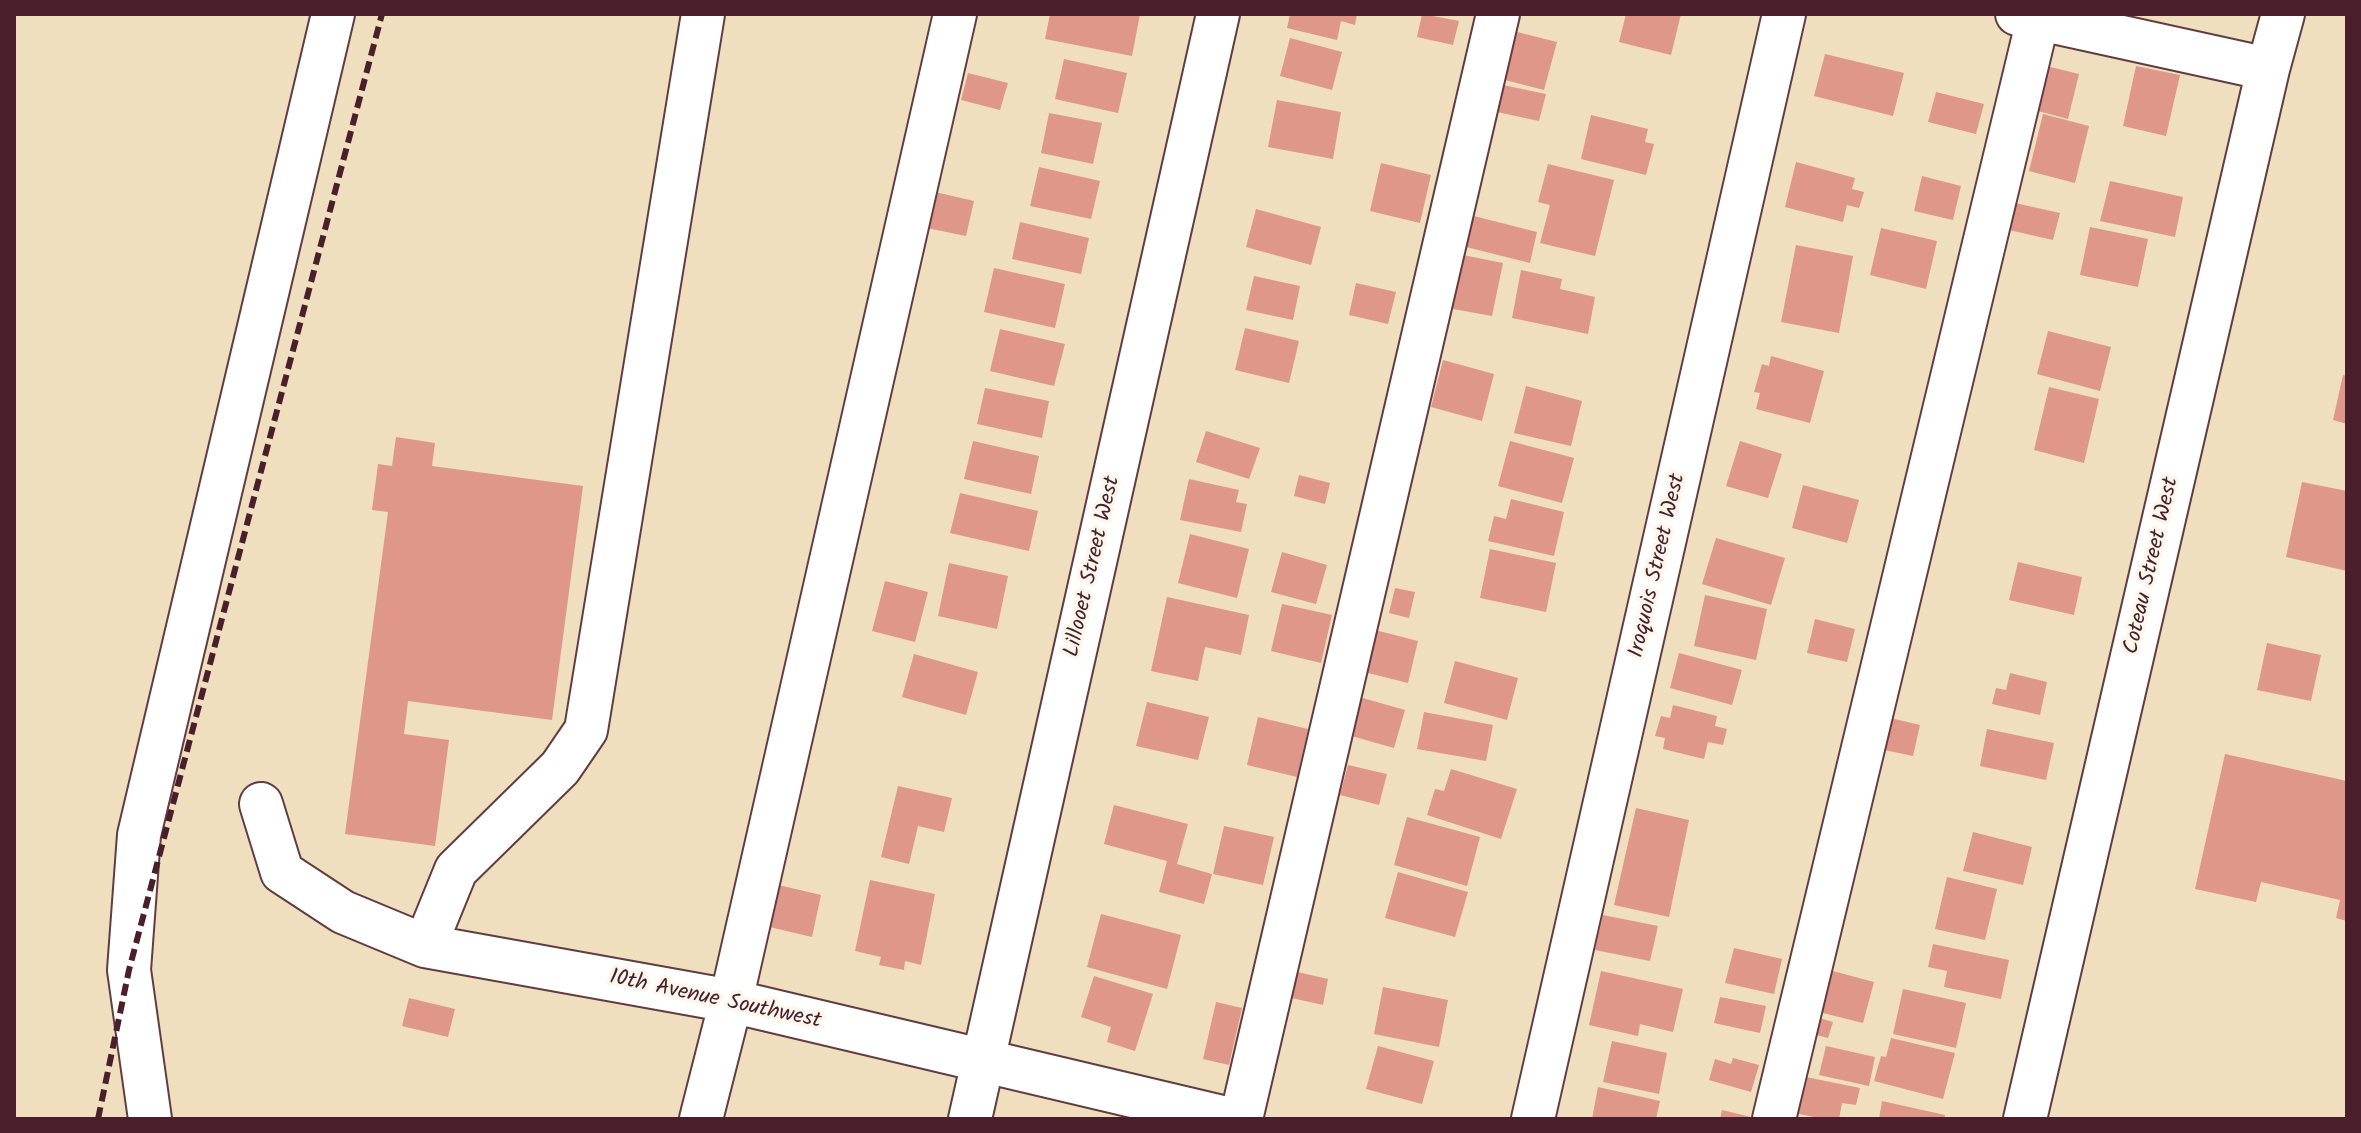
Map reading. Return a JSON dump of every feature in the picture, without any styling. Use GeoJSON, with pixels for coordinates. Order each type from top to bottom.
{"type":"FeatureCollection","features":[{"type":"Feature","properties":{"kind":"street"},"geometry":{"type":"LineString","coordinates":[[150,1119],[129,970],[139,835],[333,14]]}},
{"type":"Feature","properties":{"kind":"street"},"geometry":{"type":"LineString","coordinates":[[425,946],[456,870],[560,768],[586,730],[703,14]]}},
{"type":"Feature","properties":{"kind":"street"},"geometry":{"type":"LineString","coordinates":[[701,1119],[731,1001],[955,14]]}},
{"type":"Feature","properties":{"kind":"street","name":"Lillooet Street West"},"geometry":{"type":"LineString","coordinates":[[970,1119],[1218,14]]}},
{"type":"Feature","properties":{"kind":"street"},"geometry":{"type":"LineString","coordinates":[[1241,1119],[1498,14]]}},
{"type":"Feature","properties":{"kind":"street","name":"Iroquois Street West"},"geometry":{"type":"LineString","coordinates":[[1533,1119],[1784,14]]}},
{"type":"Feature","properties":{"kind":"street","name":"Coteau Street West"},"geometry":{"type":"LineString","coordinates":[[2025,1119],[2283,14]]}},
{"type":"Feature","properties":{"kind":"street"},"geometry":{"type":"LineString","coordinates":[[1774,1119],[2028,17],[2268,69]]}},
{"type":"Feature","properties":{"kind":"street","name":"10th Avenue Southwest"},"geometry":{"type":"LineString","coordinates":[[261,804],[282,872],[343,912],[425,946],[731,1001],[1230,1119]]}},
{"type":"Feature","properties":{"kind":"building"},"geometry":{"type":"Polygon","coordinates":[[[1050,14],[1140,14],[1132,56],[1045,39],[1050,14]]]}},
{"type":"Feature","properties":{"kind":"building"},"geometry":{"type":"Polygon","coordinates":[[[1290,14],[1357,14],[1355,25],[1341,21],[1337,40],[1287,28],[1290,14]]]}},
{"type":"Feature","properties":{"kind":"building"},"geometry":{"type":"Polygon","coordinates":[[[1422,14],[1459,21],[1453,45],[1417,37],[1422,14]]]}},
{"type":"Feature","properties":{"kind":"building"},"geometry":{"type":"Polygon","coordinates":[[[1626,14],[1681,14],[1671,55],[1619,42],[1626,14]]]}},
{"type":"Feature","properties":{"kind":"building"},"geometry":{"type":"Polygon","coordinates":[[[1517,32],[1557,42],[1544,90],[1505,80],[1517,32]]]}},
{"type":"Feature","properties":{"kind":"building"},"geometry":{"type":"Polygon","coordinates":[[[1290,38],[1342,52],[1332,90],[1280,76],[1290,38]]]}},
{"type":"Feature","properties":{"kind":"building"},"geometry":{"type":"Polygon","coordinates":[[[1825,54],[1904,73],[1893,116],[1814,96],[1825,54]]]}},
{"type":"Feature","properties":{"kind":"building"},"geometry":{"type":"Polygon","coordinates":[[[1064,59],[1127,73],[1118,113],[1055,99],[1064,59]]]}},
{"type":"Feature","properties":{"kind":"building"},"geometry":{"type":"Polygon","coordinates":[[[2034,63],[2079,74],[2068,119],[2023,107],[2034,63]]]}},
{"type":"Feature","properties":{"kind":"building"},"geometry":{"type":"Polygon","coordinates":[[[2136,66],[2180,75],[2166,136],[2123,126],[2136,66]]]}},
{"type":"Feature","properties":{"kind":"building"},"geometry":{"type":"Polygon","coordinates":[[[968,73],[1008,83],[1000,110],[961,100],[968,73]]]}},
{"type":"Feature","properties":{"kind":"building"},"geometry":{"type":"Polygon","coordinates":[[[1503,85],[1546,94],[1539,121],[1497,112],[1503,85]]]}},
{"type":"Feature","properties":{"kind":"building"},"geometry":{"type":"Polygon","coordinates":[[[1936,92],[1984,104],[1976,134],[1928,122],[1936,92]]]}},
{"type":"Feature","properties":{"kind":"building"},"geometry":{"type":"Polygon","coordinates":[[[1277,100],[1341,112],[1333,159],[1268,147],[1277,100]]]}},
{"type":"Feature","properties":{"kind":"building"},"geometry":{"type":"Polygon","coordinates":[[[1049,113],[1102,123],[1093,164],[1041,153],[1049,113]]]}},
{"type":"Feature","properties":{"kind":"building"},"geometry":{"type":"Polygon","coordinates":[[[2043,114],[2089,126],[2075,183],[2029,171],[2043,114]]]}},
{"type":"Feature","properties":{"kind":"building"},"geometry":{"type":"Polygon","coordinates":[[[1591,115],[1648,129],[1645,142],[1654,144],[1646,175],[1581,159],[1591,115]]]}},
{"type":"Feature","properties":{"kind":"building"},"geometry":{"type":"Polygon","coordinates":[[[1796,162],[1855,178],[1852,189],[1864,192],[1859,208],[1847,205],[1843,222],[1785,207],[1796,162]]]}},
{"type":"Feature","properties":{"kind":"building"},"geometry":{"type":"Polygon","coordinates":[[[1381,163],[1431,175],[1420,223],[1370,211],[1381,163]]]}},
{"type":"Feature","properties":{"kind":"building"},"geometry":{"type":"Polygon","coordinates":[[[1548,164],[1614,180],[1595,256],[1540,243],[1550,205],[1538,202],[1548,164]]]}},
{"type":"Feature","properties":{"kind":"building"},"geometry":{"type":"Polygon","coordinates":[[[1039,167],[1100,181],[1091,219],[1030,206],[1039,167]]]}},
{"type":"Feature","properties":{"kind":"building"},"geometry":{"type":"Polygon","coordinates":[[[1922,176],[1961,186],[1953,220],[1914,211],[1922,176]]]}},
{"type":"Feature","properties":{"kind":"building"},"geometry":{"type":"Polygon","coordinates":[[[2110,181],[2183,197],[2175,237],[2100,221],[2110,181]]]}},
{"type":"Feature","properties":{"kind":"building"},"geometry":{"type":"Polygon","coordinates":[[[935,192],[974,201],[966,236],[927,228],[935,192]]]}},
{"type":"Feature","properties":{"kind":"building"},"geometry":{"type":"Polygon","coordinates":[[[2015,203],[2060,213],[2053,240],[2009,230],[2015,203]]]}},
{"type":"Feature","properties":{"kind":"building"},"geometry":{"type":"Polygon","coordinates":[[[1256,209],[1321,227],[1311,265],[1246,247],[1256,209]]]}},
{"type":"Feature","properties":{"kind":"building"},"geometry":{"type":"Polygon","coordinates":[[[1466,214],[1537,232],[1530,263],[1458,245],[1466,214]]]}},
{"type":"Feature","properties":{"kind":"building"},"geometry":{"type":"Polygon","coordinates":[[[1020,222],[1089,238],[1081,274],[1012,259],[1020,222]]]}},
{"type":"Feature","properties":{"kind":"building"},"geometry":{"type":"Polygon","coordinates":[[[2090,227],[2148,239],[2138,287],[2080,275],[2090,227]]]}},
{"type":"Feature","properties":{"kind":"building"},"geometry":{"type":"Polygon","coordinates":[[[1881,228],[1937,241],[1926,289],[1870,275],[1881,228]]]}},
{"type":"Feature","properties":{"kind":"building"},"geometry":{"type":"Polygon","coordinates":[[[1796,245],[1853,256],[1839,333],[1781,322],[1796,245]]]}},
{"type":"Feature","properties":{"kind":"building"},"geometry":{"type":"Polygon","coordinates":[[[1458,254],[1503,263],[1492,316],[1448,308],[1458,254]]]}},
{"type":"Feature","properties":{"kind":"building"},"geometry":{"type":"Polygon","coordinates":[[[994,268],[1065,284],[1055,328],[984,312],[994,268]]]}},
{"type":"Feature","properties":{"kind":"building"},"geometry":{"type":"Polygon","coordinates":[[[1521,270],[1562,279],[1560,289],[1595,297],[1588,334],[1512,318],[1521,270]]]}},
{"type":"Feature","properties":{"kind":"building"},"geometry":{"type":"Polygon","coordinates":[[[1254,276],[1300,286],[1293,320],[1246,310],[1254,276]]]}},
{"type":"Feature","properties":{"kind":"building"},"geometry":{"type":"Polygon","coordinates":[[[1356,283],[1396,292],[1388,324],[1349,315],[1356,283]]]}},
{"type":"Feature","properties":{"kind":"building"},"geometry":{"type":"Polygon","coordinates":[[[1245,328],[1299,341],[1289,383],[1235,370],[1245,328]]]}},
{"type":"Feature","properties":{"kind":"building"},"geometry":{"type":"Polygon","coordinates":[[[1000,329],[1065,344],[1054,386],[990,371],[1000,329]]]}},
{"type":"Feature","properties":{"kind":"building"},"geometry":{"type":"Polygon","coordinates":[[[2048,331],[2111,347],[2100,391],[2037,374],[2048,331]]]}},
{"type":"Feature","properties":{"kind":"building"},"geometry":{"type":"Polygon","coordinates":[[[1771,356],[1824,371],[1810,423],[1756,409],[1760,393],[1754,392],[1762,364],[1769,366],[1771,356]]]}},
{"type":"Feature","properties":{"kind":"building"},"geometry":{"type":"Polygon","coordinates":[[[1443,360],[1494,374],[1482,421],[1431,407],[1443,360]]]}},
{"type":"Feature","properties":{"kind":"building"},"geometry":{"type":"Polygon","coordinates":[[[2343,375],[2347,376],[2347,424],[2333,420],[2343,375]]]}},
{"type":"Feature","properties":{"kind":"building"},"geometry":{"type":"Polygon","coordinates":[[[1526,386],[1582,401],[1571,446],[1514,433],[1526,386]]]}},
{"type":"Feature","properties":{"kind":"building"},"geometry":{"type":"Polygon","coordinates":[[[2049,387],[2099,399],[2084,463],[2034,450],[2049,387]]]}},
{"type":"Feature","properties":{"kind":"building"},"geometry":{"type":"Polygon","coordinates":[[[985,388],[1049,401],[1042,438],[977,424],[985,388]]]}},
{"type":"Feature","properties":{"kind":"building"},"geometry":{"type":"Polygon","coordinates":[[[1206,431],[1260,448],[1249,479],[1196,462],[1206,431]]]}},
{"type":"Feature","properties":{"kind":"building"},"geometry":{"type":"Polygon","coordinates":[[[396,437],[435,443],[432,466],[583,486],[552,720],[408,701],[404,734],[449,740],[435,846],[345,834],[388,512],[372,510],[378,464],[392,466],[396,437]]]}},
{"type":"Feature","properties":{"kind":"building"},"geometry":{"type":"Polygon","coordinates":[[[973,441],[1039,456],[1031,494],[964,479],[973,441]]]}},
{"type":"Feature","properties":{"kind":"building"},"geometry":{"type":"Polygon","coordinates":[[[1510,441],[1574,458],[1562,503],[1498,486],[1510,441]]]}},
{"type":"Feature","properties":{"kind":"building"},"geometry":{"type":"Polygon","coordinates":[[[1740,441],[1782,454],[1768,498],[1726,486],[1740,441]]]}},
{"type":"Feature","properties":{"kind":"building"},"geometry":{"type":"Polygon","coordinates":[[[1299,475],[1330,483],[1325,504],[1294,496],[1299,475]]]}},
{"type":"Feature","properties":{"kind":"building"},"geometry":{"type":"Polygon","coordinates":[[[1189,479],[1239,490],[1236,502],[1247,504],[1241,532],[1180,520],[1189,479]]]}},
{"type":"Feature","properties":{"kind":"building"},"geometry":{"type":"Polygon","coordinates":[[[2302,482],[2347,491],[2347,571],[2286,557],[2302,482]]]}},
{"type":"Feature","properties":{"kind":"building"},"geometry":{"type":"Polygon","coordinates":[[[1803,485],[1859,500],[1847,543],[1792,528],[1803,485]]]}},
{"type":"Feature","properties":{"kind":"building"},"geometry":{"type":"Polygon","coordinates":[[[960,493],[1038,511],[1029,551],[950,533],[960,493]]]}},
{"type":"Feature","properties":{"kind":"building"},"geometry":{"type":"Polygon","coordinates":[[[1511,499],[1564,512],[1554,556],[1488,541],[1494,516],[1506,519],[1511,499]]]}},
{"type":"Feature","properties":{"kind":"building"},"geometry":{"type":"Polygon","coordinates":[[[1190,534],[1249,549],[1237,598],[1178,583],[1190,534]]]}},
{"type":"Feature","properties":{"kind":"building"},"geometry":{"type":"Polygon","coordinates":[[[1716,538],[1785,558],[1771,605],[1702,584],[1716,538]]]}},
{"type":"Feature","properties":{"kind":"building"},"geometry":{"type":"Polygon","coordinates":[[[1490,549],[1556,563],[1546,612],[1480,598],[1490,549]]]}},
{"type":"Feature","properties":{"kind":"building"},"geometry":{"type":"Polygon","coordinates":[[[1282,552],[1327,565],[1316,604],[1271,592],[1282,552]]]}},
{"type":"Feature","properties":{"kind":"building"},"geometry":{"type":"Polygon","coordinates":[[[2018,562],[2082,577],[2074,615],[2009,600],[2018,562]]]}},
{"type":"Feature","properties":{"kind":"building"},"geometry":{"type":"Polygon","coordinates":[[[949,563],[1008,576],[997,629],[938,616],[949,563]]]}},
{"type":"Feature","properties":{"kind":"building"},"geometry":{"type":"Polygon","coordinates":[[[885,581],[928,592],[915,642],[872,631],[885,581]]]}},
{"type":"Feature","properties":{"kind":"building"},"geometry":{"type":"Polygon","coordinates":[[[1395,588],[1415,592],[1409,618],[1389,613],[1395,588]]]}},
{"type":"Feature","properties":{"kind":"building"},"geometry":{"type":"Polygon","coordinates":[[[1705,595],[1767,609],[1756,660],[1694,646],[1705,595]]]}},
{"type":"Feature","properties":{"kind":"building"},"geometry":{"type":"Polygon","coordinates":[[[1167,597],[1249,615],[1241,655],[1205,647],[1198,681],[1151,671],[1167,597]]]}},
{"type":"Feature","properties":{"kind":"building"},"geometry":{"type":"Polygon","coordinates":[[[1282,604],[1332,615],[1321,663],[1271,651],[1282,604]]]}},
{"type":"Feature","properties":{"kind":"building"},"geometry":{"type":"Polygon","coordinates":[[[1815,619],[1855,629],[1847,662],[1807,653],[1815,619]]]}},
{"type":"Feature","properties":{"kind":"building"},"geometry":{"type":"Polygon","coordinates":[[[1371,629],[1418,641],[1408,683],[1360,671],[1371,629]]]}},
{"type":"Feature","properties":{"kind":"building"},"geometry":{"type":"Polygon","coordinates":[[[2267,643],[2321,655],[2311,701],[2257,690],[2267,643]]]}},
{"type":"Feature","properties":{"kind":"building"},"geometry":{"type":"Polygon","coordinates":[[[1679,653],[1742,670],[1732,705],[1670,688],[1679,653]]]}},
{"type":"Feature","properties":{"kind":"building"},"geometry":{"type":"Polygon","coordinates":[[[914,654],[978,672],[966,715],[902,697],[914,654]]]}},
{"type":"Feature","properties":{"kind":"building"},"geometry":{"type":"Polygon","coordinates":[[[1455,661],[1518,678],[1507,720],[1444,703],[1455,661]]]}},
{"type":"Feature","properties":{"kind":"building"},"geometry":{"type":"Polygon","coordinates":[[[2010,673],[2047,682],[2040,715],[1992,704],[1996,688],[2006,690],[2010,673]]]}},
{"type":"Feature","properties":{"kind":"building"},"geometry":{"type":"Polygon","coordinates":[[[1359,697],[1405,710],[1394,748],[1348,735],[1359,697]]]}},
{"type":"Feature","properties":{"kind":"building"},"geometry":{"type":"Polygon","coordinates":[[[1147,702],[1209,717],[1198,760],[1136,746],[1147,702]]]}},
{"type":"Feature","properties":{"kind":"building"},"geometry":{"type":"Polygon","coordinates":[[[1673,705],[1717,716],[1715,726],[1727,729],[1723,745],[1708,742],[1704,759],[1663,749],[1665,738],[1655,736],[1661,716],[1670,718],[1673,705]]]}},
{"type":"Feature","properties":{"kind":"building"},"geometry":{"type":"Polygon","coordinates":[[[1424,712],[1493,725],[1486,761],[1417,749],[1424,712]]]}},
{"type":"Feature","properties":{"kind":"building"},"geometry":{"type":"Polygon","coordinates":[[[1882,716],[1920,725],[1913,756],[1875,748],[1882,716]]]}},
{"type":"Feature","properties":{"kind":"building"},"geometry":{"type":"Polygon","coordinates":[[[1258,717],[1308,729],[1297,777],[1247,765],[1258,717]]]}},
{"type":"Feature","properties":{"kind":"building"},"geometry":{"type":"Polygon","coordinates":[[[1987,729],[2054,743],[2046,780],[1980,766],[1987,729]]]}},
{"type":"Feature","properties":{"kind":"building"},"geometry":{"type":"Polygon","coordinates":[[[2225,754],[2347,781],[2347,921],[2336,918],[2340,900],[2261,882],[2256,902],[2195,889],[2225,754]]]}},
{"type":"Feature","properties":{"kind":"building"},"geometry":{"type":"Polygon","coordinates":[[[1348,765],[1387,774],[1379,805],[1340,795],[1348,765]]]}},
{"type":"Feature","properties":{"kind":"building"},"geometry":{"type":"Polygon","coordinates":[[[1451,769],[1517,789],[1501,839],[1427,815],[1435,789],[1444,791],[1451,769]]]}},
{"type":"Feature","properties":{"kind":"building"},"geometry":{"type":"Polygon","coordinates":[[[898,786],[952,798],[944,832],[918,826],[909,864],[881,857],[898,786]]]}},
{"type":"Feature","properties":{"kind":"building"},"geometry":{"type":"Polygon","coordinates":[[[1114,805],[1188,824],[1177,864],[1212,874],[1204,904],[1159,892],[1167,861],[1104,844],[1114,805]]]}},
{"type":"Feature","properties":{"kind":"building"},"geometry":{"type":"Polygon","coordinates":[[[1636,808],[1689,820],[1669,917],[1614,905],[1636,808]]]}},
{"type":"Feature","properties":{"kind":"building"},"geometry":{"type":"Polygon","coordinates":[[[1407,817],[1480,837],[1467,886],[1394,865],[1407,817]]]}},
{"type":"Feature","properties":{"kind":"building"},"geometry":{"type":"Polygon","coordinates":[[[1224,826],[1274,837],[1263,885],[1213,874],[1224,826]]]}},
{"type":"Feature","properties":{"kind":"building"},"geometry":{"type":"Polygon","coordinates":[[[1973,832],[2032,847],[2023,885],[1963,871],[1973,832]]]}},
{"type":"Feature","properties":{"kind":"building"},"geometry":{"type":"Polygon","coordinates":[[[1398,872],[1468,892],[1455,937],[1385,918],[1398,872]]]}},
{"type":"Feature","properties":{"kind":"building"},"geometry":{"type":"Polygon","coordinates":[[[1947,877],[1997,889],[1985,940],[1935,929],[1947,877]]]}},
{"type":"Feature","properties":{"kind":"building"},"geometry":{"type":"Polygon","coordinates":[[[870,880],[935,894],[921,965],[905,961],[904,970],[879,965],[881,957],[855,951],[870,880]]]}},
{"type":"Feature","properties":{"kind":"building"},"geometry":{"type":"Polygon","coordinates":[[[770,883],[821,895],[812,937],[761,925],[770,883]]]}},
{"type":"Feature","properties":{"kind":"building"},"geometry":{"type":"Polygon","coordinates":[[[1101,914],[1181,935],[1167,989],[1087,967],[1101,914]]]}},
{"type":"Feature","properties":{"kind":"building"},"geometry":{"type":"Polygon","coordinates":[[[1603,915],[1658,926],[1650,961],[1595,950],[1603,915]]]}},
{"type":"Feature","properties":{"kind":"building"},"geometry":{"type":"Polygon","coordinates":[[[1933,944],[2009,960],[2001,999],[1944,987],[1947,971],[1928,967],[1933,944]]]}},
{"type":"Feature","properties":{"kind":"building"},"geometry":{"type":"Polygon","coordinates":[[[1734,948],[1782,959],[1774,994],[1725,983],[1734,948]]]}},
{"type":"Feature","properties":{"kind":"building"},"geometry":{"type":"Polygon","coordinates":[[[1829,970],[1874,982],[1863,1023],[1819,1012],[1829,970]]]}},
{"type":"Feature","properties":{"kind":"building"},"geometry":{"type":"Polygon","coordinates":[[[1293,971],[1328,979],[1323,1005],[1287,997],[1293,971]]]}},
{"type":"Feature","properties":{"kind":"building"},"geometry":{"type":"Polygon","coordinates":[[[1601,971],[1683,989],[1673,1032],[1640,1024],[1638,1036],[1589,1025],[1601,971]]]}},
{"type":"Feature","properties":{"kind":"building"},"geometry":{"type":"Polygon","coordinates":[[[1094,976],[1153,994],[1135,1051],[1107,1042],[1111,1027],[1081,1017],[1094,976]]]}},
{"type":"Feature","properties":{"kind":"building"},"geometry":{"type":"Polygon","coordinates":[[[1383,987],[1448,1000],[1439,1047],[1374,1034],[1383,987]]]}},
{"type":"Feature","properties":{"kind":"building"},"geometry":{"type":"Polygon","coordinates":[[[1903,989],[1966,1003],[1956,1048],[1893,1034],[1903,989]]]}},
{"type":"Feature","properties":{"kind":"building"},"geometry":{"type":"Polygon","coordinates":[[[1720,997],[1766,1006],[1760,1033],[1714,1023],[1720,997]]]}},
{"type":"Feature","properties":{"kind":"building"},"geometry":{"type":"Polygon","coordinates":[[[409,998],[455,1009],[448,1037],[402,1026],[409,998]]]}},
{"type":"Feature","properties":{"kind":"building"},"geometry":{"type":"Polygon","coordinates":[[[1216,1002],[1242,1008],[1229,1065],[1203,1059],[1216,1002]]]}},
{"type":"Feature","properties":{"kind":"building"},"geometry":{"type":"Polygon","coordinates":[[[1809,1015],[1833,1022],[1828,1038],[1805,1032],[1809,1015]]]}},
{"type":"Feature","properties":{"kind":"building"},"geometry":{"type":"Polygon","coordinates":[[[1891,1038],[1955,1053],[1943,1099],[1874,1081],[1881,1056],[1886,1057],[1891,1038]]]}},
{"type":"Feature","properties":{"kind":"building"},"geometry":{"type":"Polygon","coordinates":[[[1612,1041],[1667,1053],[1659,1094],[1603,1082],[1612,1041]]]}},
{"type":"Feature","properties":{"kind":"building"},"geometry":{"type":"Polygon","coordinates":[[[1378,1046],[1434,1061],[1422,1104],[1366,1089],[1378,1046]]]}},
{"type":"Feature","properties":{"kind":"building"},"geometry":{"type":"Polygon","coordinates":[[[1826,1046],[1875,1057],[1869,1086],[1819,1075],[1826,1046]]]}},
{"type":"Feature","properties":{"kind":"building"},"geometry":{"type":"Polygon","coordinates":[[[1733,1058],[1759,1065],[1751,1092],[1709,1080],[1715,1059],[1731,1064],[1733,1058]]]}},
{"type":"Feature","properties":{"kind":"building"},"geometry":{"type":"Polygon","coordinates":[[[1796,1075],[1860,1088],[1856,1105],[1842,1103],[1839,1119],[1789,1112],[1796,1075]]]}},
{"type":"Feature","properties":{"kind":"building"},"geometry":{"type":"Polygon","coordinates":[[[1598,1087],[1660,1101],[1656,1119],[1592,1119],[1598,1087]]]}},
{"type":"Feature","properties":{"kind":"building"},"geometry":{"type":"Polygon","coordinates":[[[1882,1101],[1945,1115],[1944,1119],[1879,1119],[1882,1101]]]}},
{"type":"Feature","properties":{"kind":"building"},"geometry":{"type":"Polygon","coordinates":[[[1722,1110],[1755,1118],[1720,1119],[1722,1110]]]}},
{"type":"Feature","properties":{"kind":"railway"},"geometry":{"type":"LineString","coordinates":[[98,1119],[129,970],[382,14]]}}]}
